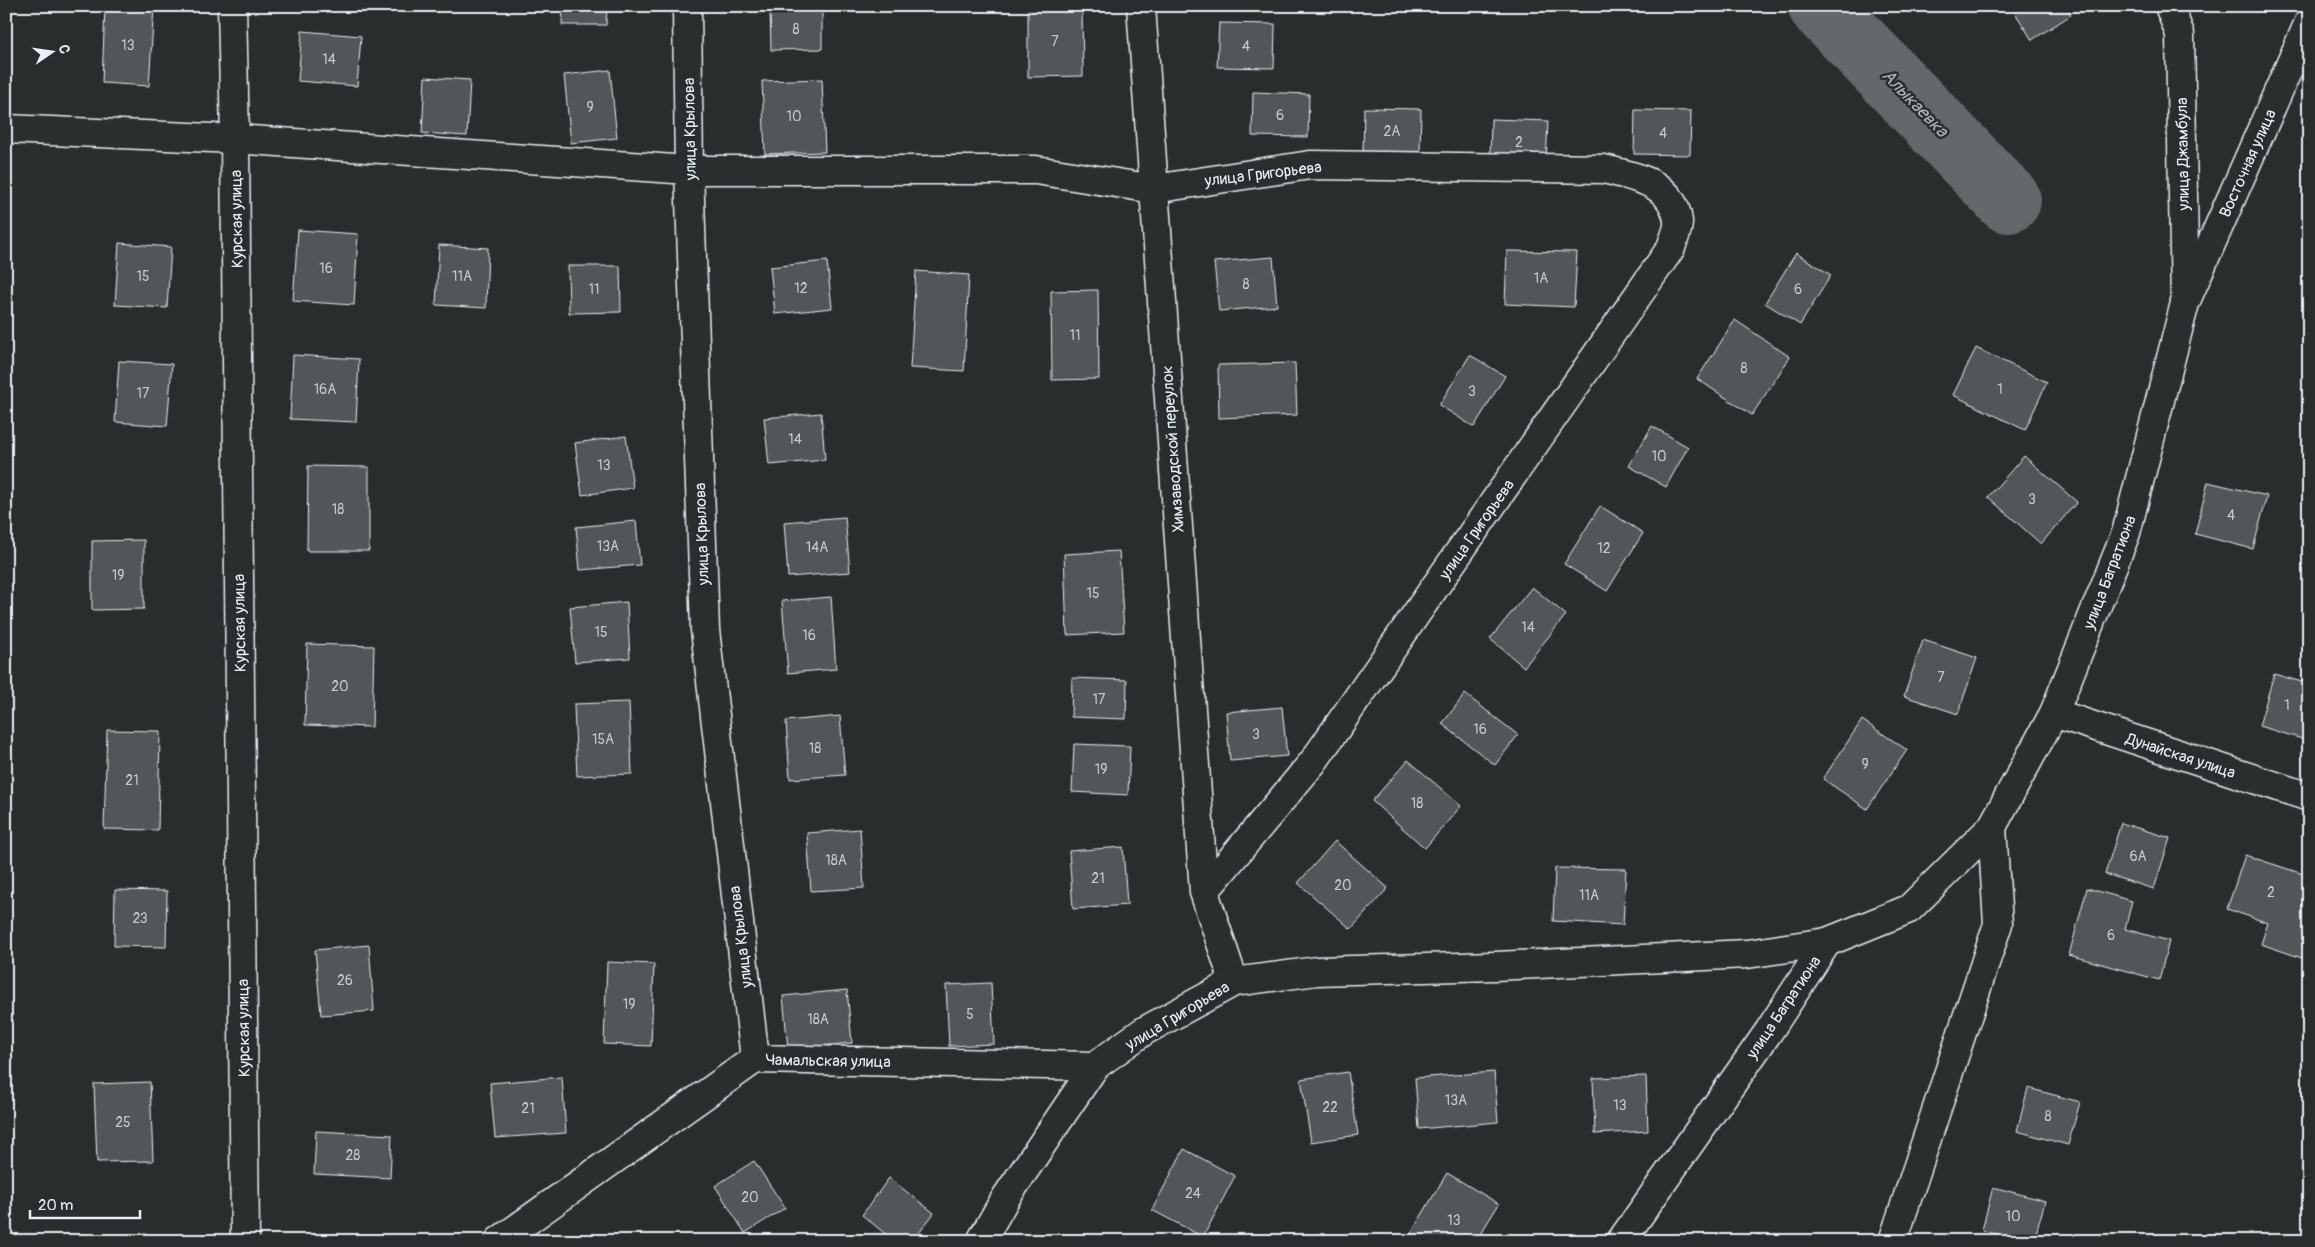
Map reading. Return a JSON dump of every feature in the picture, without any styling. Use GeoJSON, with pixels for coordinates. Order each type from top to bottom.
{"type":"FeatureCollection","features":[{"type":"Feature","properties":{"kind":"street","name":"Курская улица"},"geometry":{"type":"LineString","coordinates":[[232,6],[235,139],[245,1241]]}},
{"type":"Feature","properties":{"kind":"street","name":"улица Крылова"},"geometry":{"type":"LineString","coordinates":[[687,6],[689,170],[705,630],[754,1059]]}},
{"type":"Feature","properties":{"kind":"street","name":"Химзаводской переулок"},"geometry":{"type":"LineString","coordinates":[[1141,6],[1204,892]]}},
{"type":"Feature","properties":{"kind":"street","name":"улица Джамбула"},"geometry":{"type":"LineString","coordinates":[[2169,6],[2180,34],[2186,303]]}},
{"type":"Feature","properties":{"kind":"street","name":"Восточная улица"},"geometry":{"type":"LineString","coordinates":[[2186,303],[2309,22]]}},
{"type":"Feature","properties":{"kind":"street","name":"улица Григорьева"},"geometry":{"type":"LineString","coordinates":[[6,128],[235,139],[689,170],[1036,170],[1154,189],[1310,165],[1604,169],[1648,180],[1672,201],[1678,223],[1671,248],[1313,762],[1204,892],[1234,982],[1144,1031],[1095,1066],[1006,1199],[981,1241]]}},
{"type":"Feature","properties":{"kind":"street","name":"улица Багратиона"},"geometry":{"type":"LineString","coordinates":[[1621,1241],[1769,1030],[1827,942],[1909,909],[1992,827],[2054,713],[2126,533],[2186,303]]}},
{"type":"Feature","properties":{"kind":"street","name":"Дунайская улица"},"geometry":{"type":"LineString","coordinates":[[2054,713],[2309,797]]}},
{"type":"Feature","properties":{"kind":"street"},"geometry":{"type":"LineString","coordinates":[[1893,1241],[1998,924],[1992,827]]}},
{"type":"Feature","properties":{"kind":"street"},"geometry":{"type":"LineString","coordinates":[[1234,982],[1317,970],[1495,966],[1748,954],[1827,942]]}},
{"type":"Feature","properties":{"kind":"street","name":"Чамальская улица"},"geometry":{"type":"LineString","coordinates":[[500,1241],[754,1059],[1095,1066]]}},
{"type":"Feature","properties":{"kind":"building"},"geometry":{"type":"Polygon","coordinates":[[[105,6],[154,6],[149,86],[102,83],[105,6]]]}},
{"type":"Feature","properties":{"kind":"building"},"geometry":{"type":"Polygon","coordinates":[[[563,6],[607,6],[606,25],[562,25],[563,6]]]}},
{"type":"Feature","properties":{"kind":"building"},"geometry":{"type":"Polygon","coordinates":[[[1028,6],[1082,6],[1083,76],[1028,77],[1028,6]]]}},
{"type":"Feature","properties":{"kind":"building"},"geometry":{"type":"Polygon","coordinates":[[[2011,6],[2066,6],[2071,15],[2032,40],[2011,6]]]}},
{"type":"Feature","properties":{"kind":"building"},"geometry":{"type":"Polygon","coordinates":[[[770,9],[822,9],[822,49],[771,50],[770,9]]]}},
{"type":"Feature","properties":{"kind":"building"},"geometry":{"type":"Polygon","coordinates":[[[1219,23],[1275,24],[1274,68],[1217,67],[1219,23]]]}},
{"type":"Feature","properties":{"kind":"building"},"geometry":{"type":"Polygon","coordinates":[[[302,31],[361,36],[357,86],[298,81],[302,31]]]}},
{"type":"Feature","properties":{"kind":"building"},"geometry":{"type":"Polygon","coordinates":[[[610,70],[617,138],[571,143],[564,75],[610,70]]]}},
{"type":"Feature","properties":{"kind":"building"},"geometry":{"type":"Polygon","coordinates":[[[425,77],[470,80],[467,136],[422,133],[425,77]]]}},
{"type":"Feature","properties":{"kind":"building"},"geometry":{"type":"Polygon","coordinates":[[[822,79],[825,152],[765,154],[762,81],[822,79]]]}},
{"type":"Feature","properties":{"kind":"building"},"geometry":{"type":"Polygon","coordinates":[[[1253,92],[1309,94],[1308,137],[1252,136],[1253,92]]]}},
{"type":"Feature","properties":{"kind":"building"},"geometry":{"type":"Polygon","coordinates":[[[1364,108],[1421,109],[1420,153],[1363,152],[1364,108]]]}},
{"type":"Feature","properties":{"kind":"building"},"geometry":{"type":"Polygon","coordinates":[[[1635,110],[1691,111],[1690,155],[1634,154],[1635,110]]]}},
{"type":"Feature","properties":{"kind":"building"},"geometry":{"type":"Polygon","coordinates":[[[1491,119],[1548,121],[1546,164],[1490,163],[1491,119]]]}},
{"type":"Feature","properties":{"kind":"building"},"geometry":{"type":"Polygon","coordinates":[[[298,230],[358,234],[354,305],[293,301],[298,230]]]}},
{"type":"Feature","properties":{"kind":"building"},"geometry":{"type":"Polygon","coordinates":[[[119,243],[171,247],[167,308],[115,305],[119,243]]]}},
{"type":"Feature","properties":{"kind":"building"},"geometry":{"type":"Polygon","coordinates":[[[439,245],[488,248],[486,308],[436,305],[439,245]]]}},
{"type":"Feature","properties":{"kind":"building"},"geometry":{"type":"Polygon","coordinates":[[[1507,251],[1577,252],[1574,307],[1505,304],[1507,251]]]}},
{"type":"Feature","properties":{"kind":"building"},"geometry":{"type":"Polygon","coordinates":[[[1796,253],[1831,275],[1800,325],[1765,303],[1796,253]]]}},
{"type":"Feature","properties":{"kind":"building"},"geometry":{"type":"Polygon","coordinates":[[[1273,257],[1277,306],[1219,311],[1214,262],[1273,257]]]}},
{"type":"Feature","properties":{"kind":"building"},"geometry":{"type":"Polygon","coordinates":[[[827,261],[832,308],[775,314],[770,267],[827,261]]]}},
{"type":"Feature","properties":{"kind":"building"},"geometry":{"type":"Polygon","coordinates":[[[568,266],[620,266],[621,312],[569,313],[568,266]]]}},
{"type":"Feature","properties":{"kind":"building"},"geometry":{"type":"Polygon","coordinates":[[[916,271],[969,275],[964,371],[910,368],[916,271]]]}},
{"type":"Feature","properties":{"kind":"building"},"geometry":{"type":"Polygon","coordinates":[[[1098,290],[1099,379],[1052,380],[1051,291],[1098,290]]]}},
{"type":"Feature","properties":{"kind":"building"},"geometry":{"type":"Polygon","coordinates":[[[1735,320],[1790,357],[1752,415],[1697,379],[1735,320]]]}},
{"type":"Feature","properties":{"kind":"building"},"geometry":{"type":"Polygon","coordinates":[[[1976,348],[2047,382],[2025,430],[1953,395],[1976,348]]]}},
{"type":"Feature","properties":{"kind":"building"},"geometry":{"type":"Polygon","coordinates":[[[293,355],[359,359],[356,422],[290,419],[293,355]]]}},
{"type":"Feature","properties":{"kind":"building"},"geometry":{"type":"Polygon","coordinates":[[[1470,355],[1505,376],[1474,427],[1439,405],[1470,355]]]}},
{"type":"Feature","properties":{"kind":"building"},"geometry":{"type":"Polygon","coordinates":[[[119,361],[172,364],[167,426],[115,422],[119,361]]]}},
{"type":"Feature","properties":{"kind":"building"},"geometry":{"type":"Polygon","coordinates":[[[1295,363],[1297,415],[1219,418],[1218,365],[1295,363]]]}},
{"type":"Feature","properties":{"kind":"building"},"geometry":{"type":"Polygon","coordinates":[[[821,413],[825,460],[769,465],[764,418],[821,413]]]}},
{"type":"Feature","properties":{"kind":"building"},"geometry":{"type":"Polygon","coordinates":[[[1652,426],[1688,447],[1666,487],[1629,466],[1652,426]]]}},
{"type":"Feature","properties":{"kind":"building"},"geometry":{"type":"Polygon","coordinates":[[[626,436],[633,488],[582,495],[575,443],[626,436]]]}},
{"type":"Feature","properties":{"kind":"building"},"geometry":{"type":"Polygon","coordinates":[[[2024,456],[2077,502],[2041,544],[1988,497],[2024,456]]]}},
{"type":"Feature","properties":{"kind":"building"},"geometry":{"type":"Polygon","coordinates":[[[308,466],[369,467],[369,551],[307,551],[308,466]]]}},
{"type":"Feature","properties":{"kind":"building"},"geometry":{"type":"Polygon","coordinates":[[[2208,482],[2267,496],[2253,549],[2195,534],[2208,482]]]}},
{"type":"Feature","properties":{"kind":"building"},"geometry":{"type":"Polygon","coordinates":[[[1600,506],[1643,533],[1607,591],[1564,564],[1600,506]]]}},
{"type":"Feature","properties":{"kind":"building"},"geometry":{"type":"Polygon","coordinates":[[[845,517],[850,572],[788,577],[784,522],[845,517]]]}},
{"type":"Feature","properties":{"kind":"building"},"geometry":{"type":"Polygon","coordinates":[[[636,521],[640,565],[580,570],[576,527],[636,521]]]}},
{"type":"Feature","properties":{"kind":"building"},"geometry":{"type":"Polygon","coordinates":[[[144,540],[144,609],[92,610],[92,541],[144,540]]]}},
{"type":"Feature","properties":{"kind":"building"},"geometry":{"type":"Polygon","coordinates":[[[1119,551],[1124,632],[1067,635],[1064,554],[1119,551]]]}},
{"type":"Feature","properties":{"kind":"building"},"geometry":{"type":"Polygon","coordinates":[[[1532,587],[1566,615],[1524,667],[1490,639],[1532,587]]]}},
{"type":"Feature","properties":{"kind":"building"},"geometry":{"type":"Polygon","coordinates":[[[831,597],[836,669],[788,673],[782,601],[831,597]]]}},
{"type":"Feature","properties":{"kind":"building"},"geometry":{"type":"Polygon","coordinates":[[[627,602],[630,658],[575,662],[570,607],[627,602]]]}},
{"type":"Feature","properties":{"kind":"building"},"geometry":{"type":"Polygon","coordinates":[[[1923,640],[1977,658],[1958,714],[1904,696],[1923,640]]]}},
{"type":"Feature","properties":{"kind":"building"},"geometry":{"type":"Polygon","coordinates":[[[307,644],[374,646],[372,727],[305,725],[307,644]]]}},
{"type":"Feature","properties":{"kind":"building"},"geometry":{"type":"Polygon","coordinates":[[[2274,674],[2309,684],[2309,741],[2259,726],[2274,674]]]}},
{"type":"Feature","properties":{"kind":"building"},"geometry":{"type":"Polygon","coordinates":[[[1072,678],[1127,680],[1126,719],[1071,717],[1072,678]]]}},
{"type":"Feature","properties":{"kind":"building"},"geometry":{"type":"Polygon","coordinates":[[[1465,694],[1518,735],[1495,765],[1442,724],[1465,694]]]}},
{"type":"Feature","properties":{"kind":"building"},"geometry":{"type":"Polygon","coordinates":[[[629,702],[632,774],[577,776],[574,704],[629,702]]]}},
{"type":"Feature","properties":{"kind":"building"},"geometry":{"type":"Polygon","coordinates":[[[1282,707],[1287,756],[1230,761],[1226,712],[1282,707]]]}},
{"type":"Feature","properties":{"kind":"building"},"geometry":{"type":"Polygon","coordinates":[[[840,716],[845,775],[790,779],[786,721],[840,716]]]}},
{"type":"Feature","properties":{"kind":"building"},"geometry":{"type":"Polygon","coordinates":[[[1862,720],[1907,750],[1867,809],[1823,779],[1862,720]]]}},
{"type":"Feature","properties":{"kind":"building"},"geometry":{"type":"Polygon","coordinates":[[[107,730],[160,731],[158,830],[104,829],[107,730]]]}},
{"type":"Feature","properties":{"kind":"building"},"geometry":{"type":"Polygon","coordinates":[[[1074,744],[1130,746],[1128,795],[1072,792],[1074,744]]]}},
{"type":"Feature","properties":{"kind":"building"},"geometry":{"type":"Polygon","coordinates":[[[1408,760],[1461,806],[1425,848],[1372,801],[1408,760]]]}},
{"type":"Feature","properties":{"kind":"building"},"geometry":{"type":"Polygon","coordinates":[[[2121,823],[2170,838],[2154,889],[2105,874],[2121,823]]]}},
{"type":"Feature","properties":{"kind":"building"},"geometry":{"type":"Polygon","coordinates":[[[860,829],[864,888],[811,891],[807,833],[860,829]]]}},
{"type":"Feature","properties":{"kind":"building"},"geometry":{"type":"Polygon","coordinates":[[[1335,841],[1388,888],[1351,929],[1298,883],[1335,841]]]}},
{"type":"Feature","properties":{"kind":"building"},"geometry":{"type":"Polygon","coordinates":[[[1123,847],[1127,905],[1073,909],[1069,851],[1123,847]]]}},
{"type":"Feature","properties":{"kind":"building"},"geometry":{"type":"Polygon","coordinates":[[[2245,855],[2303,874],[2306,863],[2309,864],[2309,948],[2305,959],[2261,944],[2268,923],[2227,909],[2245,855]]]}},
{"type":"Feature","properties":{"kind":"building"},"geometry":{"type":"Polygon","coordinates":[[[1555,868],[1626,869],[1623,925],[1553,921],[1555,868]]]}},
{"type":"Feature","properties":{"kind":"building"},"geometry":{"type":"Polygon","coordinates":[[[2087,888],[2132,901],[2125,929],[2169,941],[2159,980],[2069,955],[2087,888]]]}},
{"type":"Feature","properties":{"kind":"building"},"geometry":{"type":"Polygon","coordinates":[[[115,890],[167,891],[166,947],[114,946],[115,890]]]}},
{"type":"Feature","properties":{"kind":"building"},"geometry":{"type":"Polygon","coordinates":[[[369,945],[374,1011],[321,1015],[315,950],[369,945]]]}},
{"type":"Feature","properties":{"kind":"building"},"geometry":{"type":"Polygon","coordinates":[[[607,962],[654,964],[651,1046],[604,1044],[607,962]]]}},
{"type":"Feature","properties":{"kind":"building"},"geometry":{"type":"Polygon","coordinates":[[[991,983],[994,1044],[949,1046],[946,985],[991,983]]]}},
{"type":"Feature","properties":{"kind":"building"},"geometry":{"type":"Polygon","coordinates":[[[847,990],[852,1043],[788,1049],[783,996],[847,990]]]}},
{"type":"Feature","properties":{"kind":"building"},"geometry":{"type":"Polygon","coordinates":[[[1348,1072],[1358,1135],[1311,1142],[1301,1079],[1348,1072]]]}},
{"type":"Feature","properties":{"kind":"building"},"geometry":{"type":"Polygon","coordinates":[[[1494,1072],[1498,1122],[1419,1129],[1415,1078],[1494,1072]]]}},
{"type":"Feature","properties":{"kind":"building"},"geometry":{"type":"Polygon","coordinates":[[[1646,1076],[1648,1131],[1595,1134],[1593,1078],[1646,1076]]]}},
{"type":"Feature","properties":{"kind":"building"},"geometry":{"type":"Polygon","coordinates":[[[562,1077],[566,1133],[495,1138],[490,1083],[562,1077]]]}},
{"type":"Feature","properties":{"kind":"building"},"geometry":{"type":"Polygon","coordinates":[[[150,1082],[153,1161],[97,1162],[94,1084],[150,1082]]]}},
{"type":"Feature","properties":{"kind":"building"},"geometry":{"type":"Polygon","coordinates":[[[2028,1088],[2080,1102],[2068,1145],[2017,1131],[2028,1088]]]}},
{"type":"Feature","properties":{"kind":"building"},"geometry":{"type":"Polygon","coordinates":[[[316,1131],[392,1135],[390,1178],[314,1174],[316,1131]]]}},
{"type":"Feature","properties":{"kind":"building"},"geometry":{"type":"Polygon","coordinates":[[[1184,1149],[1235,1176],[1203,1237],[1152,1210],[1184,1149]]]}},
{"type":"Feature","properties":{"kind":"building"},"geometry":{"type":"Polygon","coordinates":[[[754,1161],[785,1208],[745,1233],[715,1186],[754,1161]]]}},
{"type":"Feature","properties":{"kind":"building"},"geometry":{"type":"Polygon","coordinates":[[[1447,1173],[1499,1204],[1476,1241],[1419,1241],[1410,1235],[1447,1173]]]}},
{"type":"Feature","properties":{"kind":"building"},"geometry":{"type":"Polygon","coordinates":[[[889,1178],[934,1213],[913,1241],[894,1241],[862,1215],[889,1178]]]}},
{"type":"Feature","properties":{"kind":"building"},"geometry":{"type":"Polygon","coordinates":[[[1993,1187],[2045,1201],[2034,1241],[2019,1241],[1982,1230],[1993,1187]]]}},
{"type":"Feature","properties":{"kind":"building"},"geometry":{"type":"Polygon","coordinates":[[[1758,1234],[1769,1241],[1754,1241],[1758,1234]]]}},
{"type":"Feature","properties":{"kind":"building"},"geometry":{"type":"Polygon","coordinates":[[[110,1237],[166,1239],[166,1241],[110,1241],[110,1237]]]}},
{"type":"Feature","properties":{"kind":"waterway","name":"Алыкаевка"},"geometry":{"type":"LineString","coordinates":[[1821,6],[2008,200]]}}]}
